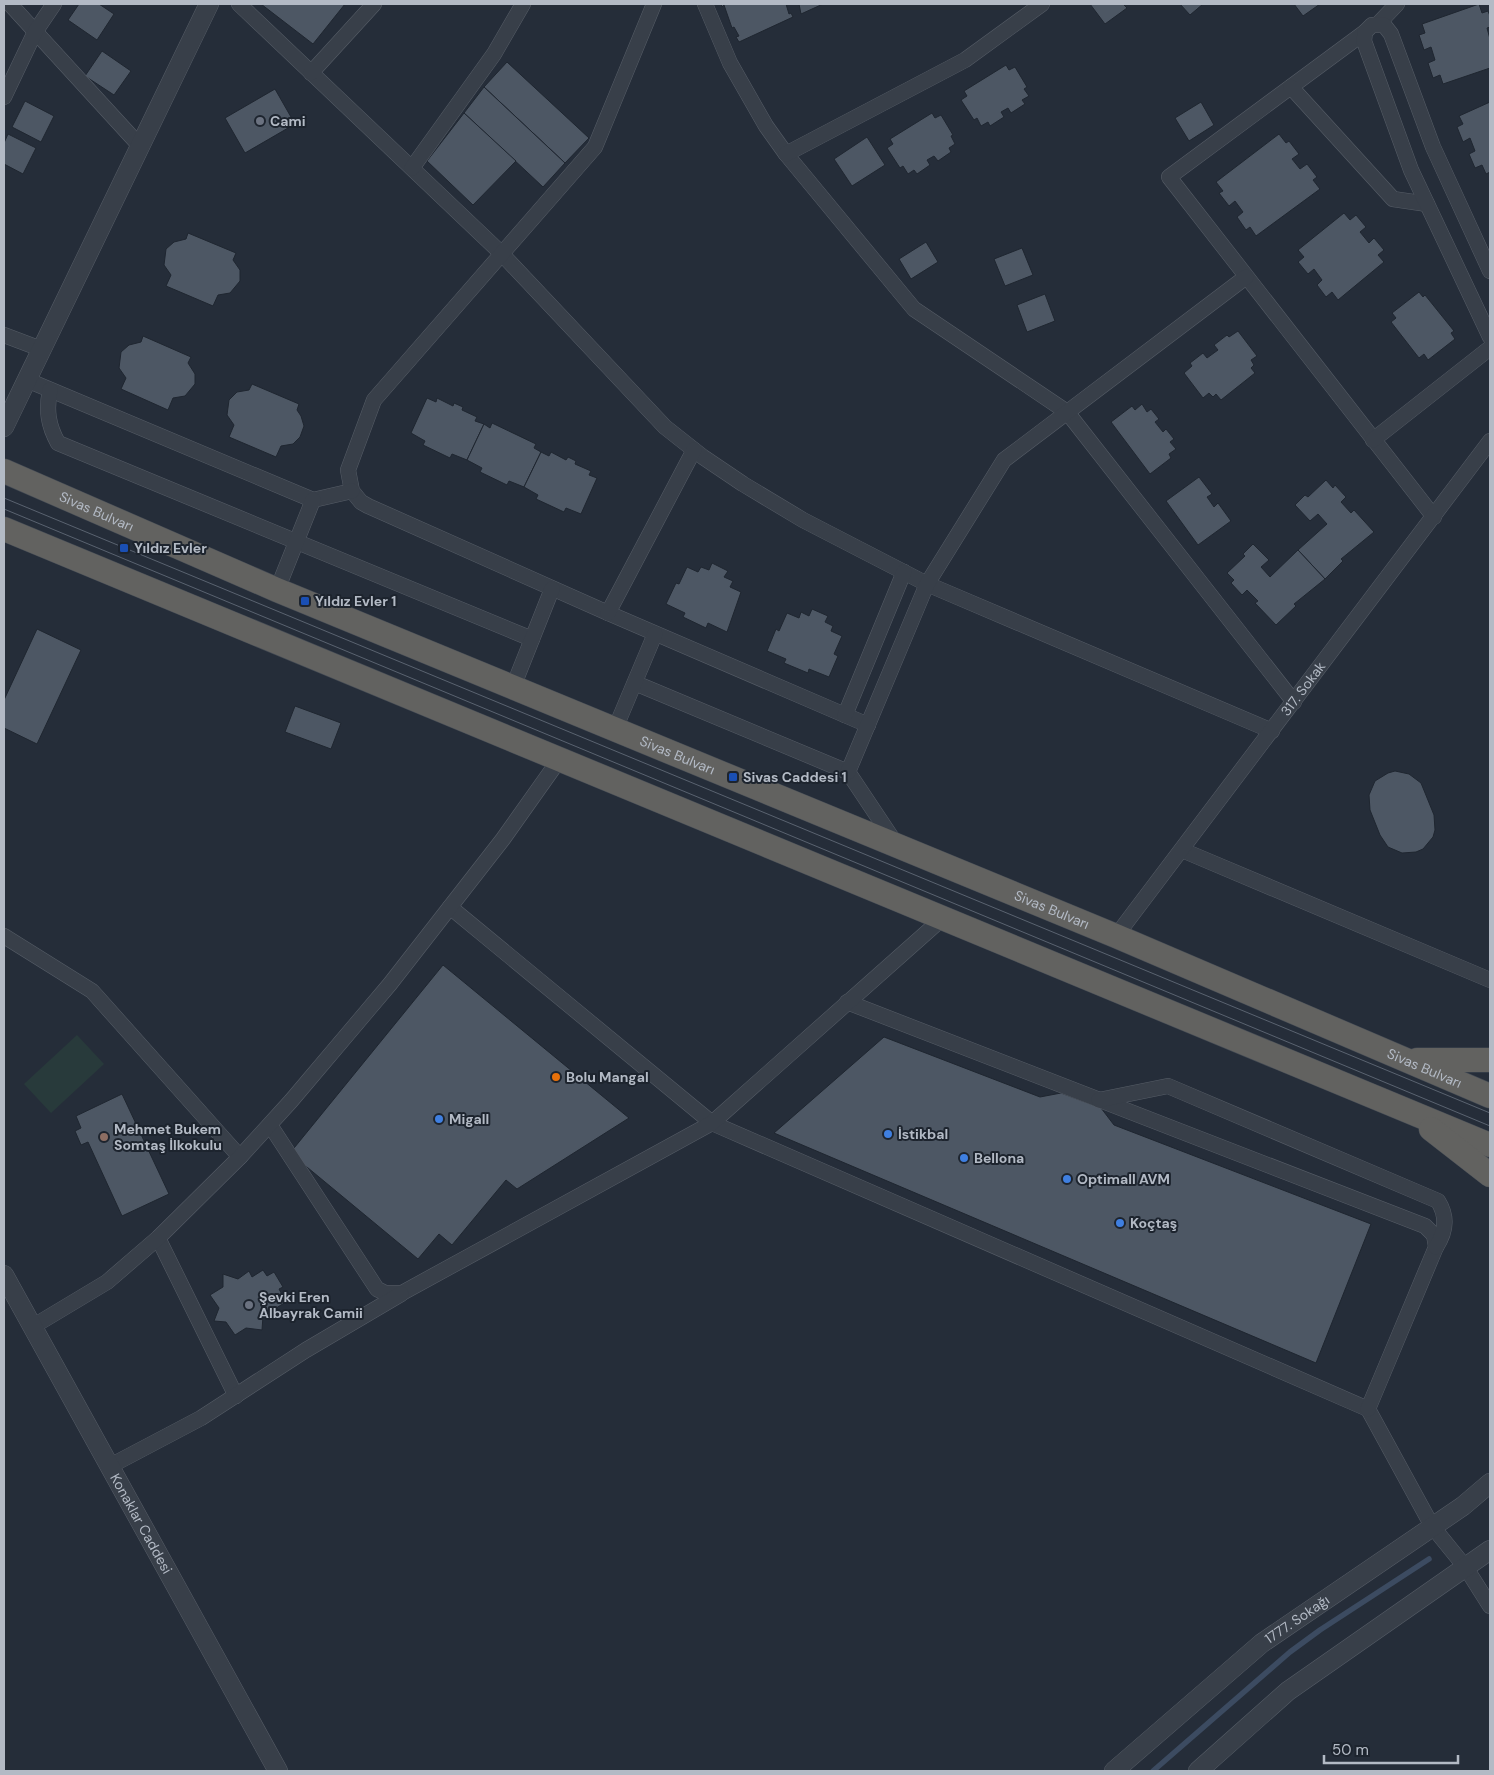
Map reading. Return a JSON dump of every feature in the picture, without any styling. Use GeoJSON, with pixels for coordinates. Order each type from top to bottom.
{"type":"FeatureCollection","features":[{"type":"Feature","properties":{"kind":"highway","name":"Sivas Bulvarı"},"geometry":{"type":"LineString","coordinates":[[4,471],[277,590],[1116,936],[1490,1096]]}},
{"type":"Feature","properties":{"kind":"highway"},"geometry":{"type":"LineString","coordinates":[[4,529],[559,760],[944,917],[1490,1145]]}},
{"type":"Feature","properties":{"kind":"highway"},"geometry":{"type":"LineString","coordinates":[[1407,1060],[1490,1060]]}},
{"type":"Feature","properties":{"kind":"highway"},"geometry":{"type":"LineString","coordinates":[[1406,1110],[1490,1175]]}},
{"type":"Feature","properties":{"kind":"street"},"geometry":{"type":"LineString","coordinates":[[10,4],[139,145]]}},
{"type":"Feature","properties":{"kind":"street"},"geometry":{"type":"LineString","coordinates":[[4,97],[35,32],[54,4]]}},
{"type":"Feature","properties":{"kind":"street"},"geometry":{"type":"LineString","coordinates":[[4,427],[208,4]]}},
{"type":"Feature","properties":{"kind":"street"},"geometry":{"type":"LineString","coordinates":[[238,4],[501,254],[665,428],[694,450],[773,503],[927,584],[1272,731]]}},
{"type":"Feature","properties":{"kind":"street"},"geometry":{"type":"LineString","coordinates":[[311,73],[374,4]]}},
{"type":"Feature","properties":{"kind":"street"},"geometry":{"type":"LineString","coordinates":[[412,168],[494,54],[523,4]]}},
{"type":"Feature","properties":{"kind":"street"},"geometry":{"type":"LineString","coordinates":[[654,4],[594,146],[374,400],[348,470],[352,491],[361,502],[368,506],[655,634],[868,725]]}},
{"type":"Feature","properties":{"kind":"street"},"geometry":{"type":"LineString","coordinates":[[705,4],[715,31],[746,93],[786,154],[914,309],[1066,412],[1294,702]]}},
{"type":"Feature","properties":{"kind":"street"},"geometry":{"type":"LineString","coordinates":[[786,154],[965,60],[1042,4]]}},
{"type":"Feature","properties":{"kind":"street"},"geometry":{"type":"LineString","coordinates":[[1397,4],[1372,28],[1169,177],[1434,517]]}},
{"type":"Feature","properties":{"kind":"street"},"geometry":{"type":"LineString","coordinates":[[1372,28],[1364,41],[1411,170],[1490,337]]}},
{"type":"Feature","properties":{"kind":"street"},"geometry":{"type":"LineString","coordinates":[[1372,28],[1388,28],[1391,34],[1433,147],[1490,271]]}},
{"type":"Feature","properties":{"kind":"street"},"geometry":{"type":"LineString","coordinates":[[1291,87],[1393,199],[1427,204]]}},
{"type":"Feature","properties":{"kind":"street"},"geometry":{"type":"LineString","coordinates":[[848,772],[927,584],[1004,460],[1246,277]]}},
{"type":"Feature","properties":{"kind":"street"},"geometry":{"type":"LineString","coordinates":[[4,335],[41,349]]}},
{"type":"Feature","properties":{"kind":"street"},"geometry":{"type":"LineString","coordinates":[[1373,440],[1490,348]]}},
{"type":"Feature","properties":{"kind":"street"},"geometry":{"type":"LineString","coordinates":[[27,380],[312,500],[352,491]]}},
{"type":"Feature","properties":{"kind":"street"},"geometry":{"type":"LineString","coordinates":[[50,390],[48,414],[50,426],[58,444],[532,639]]}},
{"type":"Feature","properties":{"kind":"street","name":"317. Sokak"},"geometry":{"type":"LineString","coordinates":[[1116,936],[1490,441]]}},
{"type":"Feature","properties":{"kind":"street"},"geometry":{"type":"LineString","coordinates":[[608,613],[694,450]]}},
{"type":"Feature","properties":{"kind":"street"},"geometry":{"type":"LineString","coordinates":[[277,590],[312,500]]}},
{"type":"Feature","properties":{"kind":"street"},"geometry":{"type":"LineString","coordinates":[[845,715],[904,572]]}},
{"type":"Feature","properties":{"kind":"street"},"geometry":{"type":"LineString","coordinates":[[513,687],[552,588]]}},
{"type":"Feature","properties":{"kind":"street"},"geometry":{"type":"LineString","coordinates":[[615,729],[655,634]]}},
{"type":"Feature","properties":{"kind":"street"},"geometry":{"type":"LineString","coordinates":[[634,683],[848,772],[896,845]]}},
{"type":"Feature","properties":{"kind":"street"},"geometry":{"type":"LineString","coordinates":[[32,1327],[107,1282],[158,1238],[240,1158],[390,984],[503,839],[559,760]]}},
{"type":"Feature","properties":{"kind":"street"},"geometry":{"type":"LineString","coordinates":[[1182,850],[1490,980]]}},
{"type":"Feature","properties":{"kind":"street"},"geometry":{"type":"LineString","coordinates":[[450,907],[712,1123],[1368,1409],[1432,1526],[1466,1568],[1490,1606]]}},
{"type":"Feature","properties":{"kind":"street"},"geometry":{"type":"LineString","coordinates":[[110,1466],[173,1434],[236,1396],[306,1350],[402,1293],[712,1123],[944,917]]}},
{"type":"Feature","properties":{"kind":"street"},"geometry":{"type":"LineString","coordinates":[[4,936],[92,991],[240,1158]]}},
{"type":"Feature","properties":{"kind":"street"},"geometry":{"type":"LineString","coordinates":[[847,1002],[1425,1226],[1434,1235],[1436,1248]]}},
{"type":"Feature","properties":{"kind":"street"},"geometry":{"type":"LineString","coordinates":[[1099,1100],[1168,1086],[1438,1201],[1445,1220],[1443,1234],[1368,1409]]}},
{"type":"Feature","properties":{"kind":"street"},"geometry":{"type":"LineString","coordinates":[[270,1125],[377,1289],[385,1293],[402,1293]]}},
{"type":"Feature","properties":{"kind":"street"},"geometry":{"type":"LineString","coordinates":[[158,1238],[236,1396]]}},
{"type":"Feature","properties":{"kind":"street","name":"Konaklar Caddesi"},"geometry":{"type":"LineString","coordinates":[[4,1276],[278,1771]]}},
{"type":"Feature","properties":{"kind":"street","name":"1777. Sokağı"},"geometry":{"type":"LineString","coordinates":[[1114,1771],[1262,1643],[1463,1506],[1490,1483]]}},
{"type":"Feature","properties":{"kind":"street"},"geometry":{"type":"LineString","coordinates":[[1198,1771],[1288,1691],[1490,1550]]}},
{"type":"Feature","properties":{"kind":"shaded area"},"geometry":{"type":"Polygon","coordinates":[[[77,1035],[104,1064],[51,1113],[24,1084],[77,1035]]]}},
{"type":"Feature","properties":{"kind":"building"},"geometry":{"type":"Polygon","coordinates":[[[79,4],[99,4],[114,14],[97,40],[68,20],[79,4]]]}},
{"type":"Feature","properties":{"kind":"building"},"geometry":{"type":"Polygon","coordinates":[[[261,4],[345,4],[313,44],[261,4]]]}},
{"type":"Feature","properties":{"kind":"building"},"geometry":{"type":"Polygon","coordinates":[[[721,4],[786,4],[789,14],[791,13],[793,17],[739,42],[736,37],[739,36],[734,27],[732,28],[724,5],[722,7],[721,4]]]}},
{"type":"Feature","properties":{"kind":"building"},"geometry":{"type":"Polygon","coordinates":[[[799,4],[823,4],[801,14],[799,4]]]}},
{"type":"Feature","properties":{"kind":"building"},"geometry":{"type":"Polygon","coordinates":[[[1090,4],[1123,4],[1127,8],[1105,24],[1090,4]]]}},
{"type":"Feature","properties":{"kind":"building"},"geometry":{"type":"Polygon","coordinates":[[[1180,4],[1203,4],[1190,15],[1180,4]]]}},
{"type":"Feature","properties":{"kind":"building"},"geometry":{"type":"Polygon","coordinates":[[[1294,4],[1320,4],[1303,16],[1294,4]]]}},
{"type":"Feature","properties":{"kind":"building"},"geometry":{"type":"Polygon","coordinates":[[[1479,4],[1482,13],[1488,11],[1490,16],[1490,27],[1487,28],[1490,39],[1490,68],[1443,84],[1440,75],[1433,78],[1428,63],[1435,60],[1431,47],[1424,50],[1419,35],[1425,33],[1422,24],[1479,4]]]}},
{"type":"Feature","properties":{"kind":"building"},"geometry":{"type":"Polygon","coordinates":[[[102,51],[131,71],[114,95],[85,76],[102,51]]]}},
{"type":"Feature","properties":{"kind":"building"},"geometry":{"type":"Polygon","coordinates":[[[507,62],[589,138],[565,163],[484,87],[507,62]]]}},
{"type":"Feature","properties":{"kind":"building"},"geometry":{"type":"Polygon","coordinates":[[[1006,65],[1009,70],[1015,67],[1027,87],[1024,89],[1029,96],[1022,100],[1025,104],[1011,113],[1008,108],[1001,112],[1004,117],[990,126],[988,122],[981,126],[977,118],[974,120],[961,100],[967,96],[964,91],[1006,65]]]}},
{"type":"Feature","properties":{"kind":"building"},"geometry":{"type":"Polygon","coordinates":[[[484,87],[565,163],[543,187],[464,113],[484,87]]]}},
{"type":"Feature","properties":{"kind":"building","name":"Cami"},"geometry":{"type":"Polygon","coordinates":[[[275,89],[295,124],[245,153],[225,118],[275,89]]]}},
{"type":"Feature","properties":{"kind":"building"},"geometry":{"type":"Polygon","coordinates":[[[25,101],[54,116],[41,142],[12,127],[25,101]]]}},
{"type":"Feature","properties":{"kind":"building"},"geometry":{"type":"Polygon","coordinates":[[[1201,102],[1214,125],[1189,141],[1175,118],[1201,102]]]}},
{"type":"Feature","properties":{"kind":"building"},"geometry":{"type":"Polygon","coordinates":[[[1490,102],[1490,172],[1486,174],[1482,165],[1475,168],[1469,154],[1475,151],[1470,138],[1463,142],[1457,127],[1463,124],[1459,116],[1490,102]]]}},
{"type":"Feature","properties":{"kind":"building"},"geometry":{"type":"Polygon","coordinates":[[[464,113],[516,161],[473,205],[427,161],[464,113]]]}},
{"type":"Feature","properties":{"kind":"building"},"geometry":{"type":"Polygon","coordinates":[[[932,113],[935,118],[941,115],[953,135],[951,136],[955,144],[949,148],[951,152],[938,161],[934,156],[927,160],[930,165],[917,174],[914,170],[908,174],[903,166],[900,168],[887,148],[893,144],[890,139],[932,113]]]}},
{"type":"Feature","properties":{"kind":"building"},"geometry":{"type":"Polygon","coordinates":[[[8,134],[36,148],[23,174],[4,164],[4,143],[8,134]]]}},
{"type":"Feature","properties":{"kind":"building"},"geometry":{"type":"Polygon","coordinates":[[[1279,134],[1286,143],[1289,141],[1299,154],[1292,159],[1300,169],[1307,164],[1317,177],[1313,180],[1320,189],[1256,236],[1250,227],[1246,230],[1237,217],[1243,212],[1235,201],[1229,206],[1219,193],[1223,191],[1216,182],[1279,134]]]}},
{"type":"Feature","properties":{"kind":"building"},"geometry":{"type":"Polygon","coordinates":[[[867,137],[885,165],[852,186],[834,159],[867,137]]]}},
{"type":"Feature","properties":{"kind":"building"},"geometry":{"type":"Polygon","coordinates":[[[1344,213],[1350,220],[1356,215],[1366,227],[1360,232],[1369,243],[1374,238],[1384,250],[1378,255],[1384,262],[1338,300],[1332,292],[1326,297],[1317,285],[1322,280],[1314,269],[1308,274],[1298,262],[1304,257],[1298,250],[1344,213]]]}},
{"type":"Feature","properties":{"kind":"building"},"geometry":{"type":"Polygon","coordinates":[[[188,233],[236,253],[233,260],[240,270],[240,281],[230,293],[218,295],[213,306],[166,286],[171,275],[164,265],[166,249],[174,242],[186,239],[188,233]]]}},
{"type":"Feature","properties":{"kind":"building"},"geometry":{"type":"Polygon","coordinates":[[[926,242],[938,262],[911,279],[899,259],[926,242]]]}},
{"type":"Feature","properties":{"kind":"building"},"geometry":{"type":"Polygon","coordinates":[[[1022,248],[1033,275],[1005,286],[994,259],[1022,248]]]}},
{"type":"Feature","properties":{"kind":"building"},"geometry":{"type":"Polygon","coordinates":[[[1419,292],[1423,297],[1425,295],[1454,331],[1451,333],[1455,339],[1428,360],[1424,354],[1419,358],[1391,322],[1396,318],[1392,313],[1419,292]]]}},
{"type":"Feature","properties":{"kind":"building"},"geometry":{"type":"Polygon","coordinates":[[[1045,294],[1055,321],[1027,332],[1017,305],[1045,294]]]}},
{"type":"Feature","properties":{"kind":"building"},"geometry":{"type":"Polygon","coordinates":[[[1238,331],[1257,356],[1251,360],[1254,365],[1251,368],[1255,373],[1221,400],[1216,394],[1213,397],[1209,393],[1203,398],[1184,373],[1192,366],[1190,363],[1203,353],[1207,358],[1218,350],[1214,345],[1227,335],[1229,337],[1238,331]]]}},
{"type":"Feature","properties":{"kind":"building"},"geometry":{"type":"Polygon","coordinates":[[[143,336],[191,357],[188,363],[195,374],[195,384],[185,396],[173,398],[168,410],[121,389],[126,378],[119,368],[121,352],[129,345],[141,342],[143,336]]]}},
{"type":"Feature","properties":{"kind":"building"},"geometry":{"type":"Polygon","coordinates":[[[252,384],[299,404],[297,410],[304,426],[300,437],[293,444],[281,446],[276,457],[229,437],[234,425],[227,415],[229,400],[237,392],[249,390],[252,384]]]}},
{"type":"Feature","properties":{"kind":"building"},"geometry":{"type":"Polygon","coordinates":[[[427,398],[436,402],[437,398],[453,406],[454,403],[463,407],[462,410],[477,417],[475,421],[484,424],[467,460],[452,454],[450,458],[423,445],[425,441],[411,433],[427,398]]]}},
{"type":"Feature","properties":{"kind":"building"},"geometry":{"type":"Polygon","coordinates":[[[1142,404],[1147,412],[1151,409],[1159,419],[1155,422],[1163,432],[1166,429],[1174,439],[1170,442],[1176,449],[1169,454],[1171,458],[1150,474],[1111,422],[1132,406],[1135,410],[1142,404]]]}},
{"type":"Feature","properties":{"kind":"building"},"geometry":{"type":"Polygon","coordinates":[[[492,423],[536,444],[534,448],[541,452],[524,487],[509,481],[507,485],[480,472],[482,468],[467,460],[484,424],[490,428],[492,423]]]}},
{"type":"Feature","properties":{"kind":"building"},"geometry":{"type":"Polygon","coordinates":[[[541,452],[549,456],[551,452],[566,460],[568,457],[576,461],[575,464],[591,471],[589,475],[597,478],[581,514],[566,508],[564,512],[536,499],[538,495],[524,487],[541,452]]]}},
{"type":"Feature","properties":{"kind":"building"},"geometry":{"type":"Polygon","coordinates":[[[1199,477],[1212,494],[1207,497],[1214,507],[1218,503],[1231,521],[1198,545],[1166,501],[1199,477]]]}},
{"type":"Feature","properties":{"kind":"building"},"geometry":{"type":"Polygon","coordinates":[[[1326,480],[1333,488],[1335,485],[1346,497],[1341,502],[1351,513],[1354,510],[1374,532],[1341,559],[1343,561],[1325,579],[1298,550],[1327,524],[1318,514],[1310,521],[1295,505],[1305,495],[1308,497],[1326,480]]]}},
{"type":"Feature","properties":{"kind":"building"},"geometry":{"type":"Polygon","coordinates":[[[1253,544],[1269,560],[1261,567],[1270,577],[1298,550],[1325,579],[1294,604],[1296,606],[1276,625],[1255,603],[1258,601],[1247,590],[1242,595],[1231,583],[1234,580],[1227,573],[1245,556],[1243,554],[1253,544]]]}},
{"type":"Feature","properties":{"kind":"building"},"geometry":{"type":"Polygon","coordinates":[[[712,563],[728,571],[724,577],[733,581],[730,587],[741,592],[727,632],[708,623],[706,628],[683,617],[685,613],[666,604],[676,583],[679,584],[687,567],[698,572],[701,567],[709,570],[712,563]]]}},
{"type":"Feature","properties":{"kind":"building"},"geometry":{"type":"Polygon","coordinates":[[[812,609],[828,616],[825,622],[833,626],[831,631],[842,636],[834,654],[838,656],[829,677],[809,669],[808,673],[784,663],[786,659],[767,651],[776,629],[779,631],[787,613],[799,618],[801,612],[809,616],[812,609]]]}},
{"type":"Feature","properties":{"kind":"building"},"geometry":{"type":"Polygon","coordinates":[[[37,629],[81,650],[37,744],[4,728],[4,700],[37,629]]]}},
{"type":"Feature","properties":{"kind":"building"},"geometry":{"type":"Polygon","coordinates":[[[295,706],[341,723],[331,749],[285,732],[295,706]]]}},
{"type":"Feature","properties":{"kind":"building"},"geometry":{"type":"Polygon","coordinates":[[[1395,771],[1409,774],[1421,783],[1434,815],[1435,830],[1433,837],[1423,849],[1416,852],[1402,853],[1388,847],[1380,835],[1370,810],[1369,795],[1375,781],[1395,771]]]}},
{"type":"Feature","properties":{"kind":"building"},"geometry":{"type":"Polygon","coordinates":[[[443,965],[629,1118],[517,1189],[506,1180],[452,1245],[439,1234],[418,1259],[290,1153],[443,965]]]}},
{"type":"Feature","properties":{"kind":"building","name":"Optimall AVM"},"geometry":{"type":"Polygon","coordinates":[[[884,1037],[1040,1097],[1061,1093],[1101,1108],[1114,1125],[1371,1224],[1316,1363],[774,1133],[884,1037]]]}},
{"type":"Feature","properties":{"kind":"building"},"geometry":{"type":"Polygon","coordinates":[[[122,1094],[169,1194],[122,1216],[88,1142],[81,1145],[75,1131],[81,1128],[76,1116],[122,1094]]]}},
{"type":"Feature","properties":{"kind":"building","name":"Şevki Eren Albayrak Camii"},"geometry":{"type":"Polygon","coordinates":[[[263,1270],[267,1276],[274,1272],[283,1287],[279,1289],[286,1302],[263,1316],[262,1330],[246,1328],[235,1335],[226,1322],[214,1321],[219,1308],[210,1295],[223,1287],[223,1274],[238,1279],[249,1271],[252,1277],[263,1270]]]}},
{"type":"Feature","properties":{"kind":"waterway"},"geometry":{"type":"LineString","coordinates":[[1153,1771],[1290,1652],[1320,1630],[1429,1559]]}},
{"type":"Feature","properties":{"kind":"tram line"},"geometry":{"type":"LineString","coordinates":[[4,498],[1490,1113]]}},
{"type":"Feature","properties":{"kind":"tram line"},"geometry":{"type":"LineString","coordinates":[[4,509],[1490,1126]]}},
{"type":"Feature","properties":{"kind":"place","name":"Cami"},"geometry":{"type":"Point","coordinates":[260,121]}},
{"type":"Feature","properties":{"kind":"place","name":"Yıldız Evler"},"geometry":{"type":"Point","coordinates":[124,548]}},
{"type":"Feature","properties":{"kind":"place","name":"Yıldız Evler 1"},"geometry":{"type":"Point","coordinates":[305,601]}},
{"type":"Feature","properties":{"kind":"place","name":"Sivas Caddesi 1"},"geometry":{"type":"Point","coordinates":[733,777]}},
{"type":"Feature","properties":{"kind":"place","name":"Bolu Mangal"},"geometry":{"type":"Point","coordinates":[556,1077]}},
{"type":"Feature","properties":{"kind":"place","name":"Migall"},"geometry":{"type":"Point","coordinates":[439,1119]}},
{"type":"Feature","properties":{"kind":"place","name":"İstikbal"},"geometry":{"type":"Point","coordinates":[888,1134]}},
{"type":"Feature","properties":{"kind":"place","name":"Mehmet Bukem Somtaş İlkokulu"},"geometry":{"type":"Point","coordinates":[104,1137]}},
{"type":"Feature","properties":{"kind":"place","name":"Bellona"},"geometry":{"type":"Point","coordinates":[964,1158]}},
{"type":"Feature","properties":{"kind":"place","name":"Optimall AVM"},"geometry":{"type":"Point","coordinates":[1067,1179]}},
{"type":"Feature","properties":{"kind":"place","name":"Koçtaş"},"geometry":{"type":"Point","coordinates":[1120,1223]}},
{"type":"Feature","properties":{"kind":"place","name":"Şevki Eren Albayrak Camii"},"geometry":{"type":"Point","coordinates":[249,1305]}}]}
